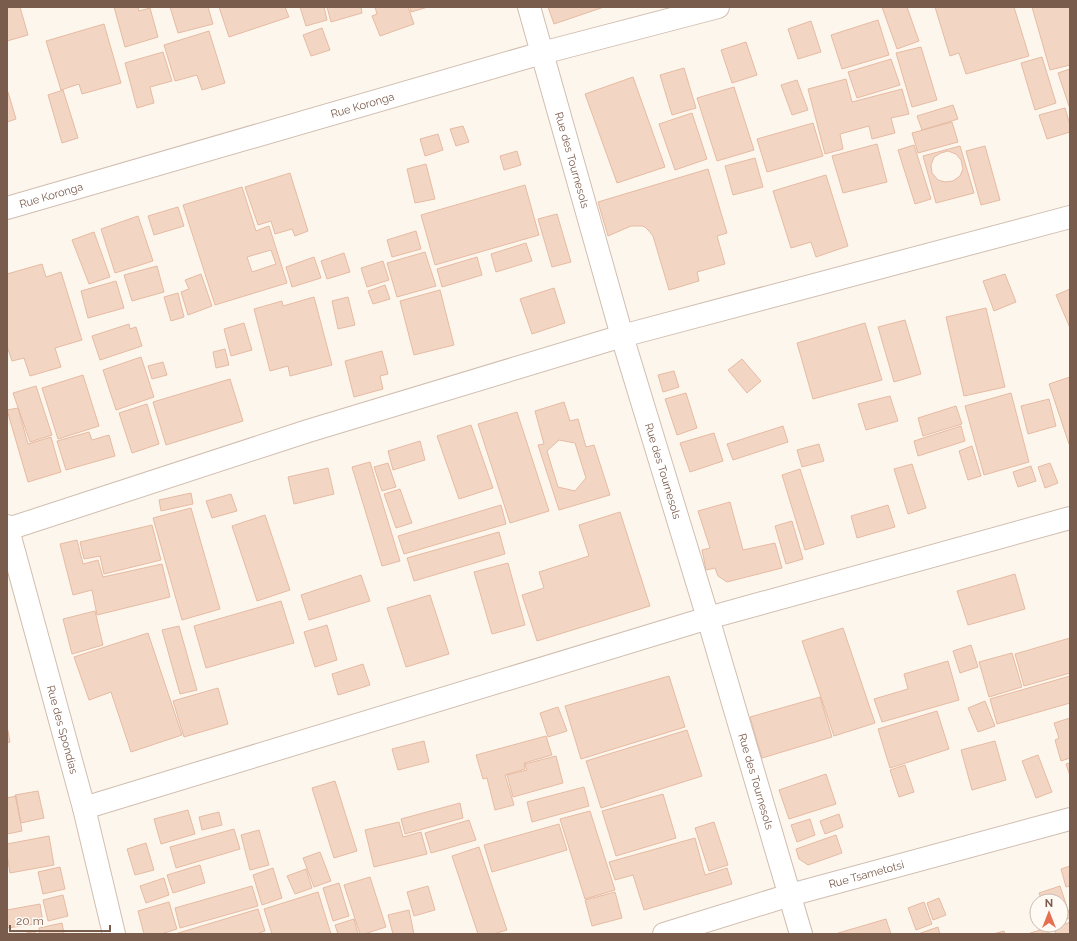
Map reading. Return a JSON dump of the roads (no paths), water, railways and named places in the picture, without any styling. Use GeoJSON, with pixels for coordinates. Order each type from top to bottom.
{"type":"FeatureCollection","features":[{"type":"Feature","properties":{"kind":"street","name":"Rue des Tournesols"},"geometry":{"type":"LineString","coordinates":[[530,7],[622,336],[802,934]]}},
{"type":"Feature","properties":{"kind":"street","name":"Rue Koronga"},"geometry":{"type":"LineString","coordinates":[[7,208],[542,53],[718,7]]}},
{"type":"Feature","properties":{"kind":"street"},"geometry":{"type":"LineString","coordinates":[[7,528],[308,431],[622,336],[1070,217]]}},
{"type":"Feature","properties":{"kind":"street"},"geometry":{"type":"LineString","coordinates":[[84,808],[708,618],[1070,518]]}},
{"type":"Feature","properties":{"kind":"street","name":"Rue des Spondias"},"geometry":{"type":"LineString","coordinates":[[7,528],[84,808],[114,934]]}},
{"type":"Feature","properties":{"kind":"street","name":"Rue Tsametotsi"},"geometry":{"type":"LineString","coordinates":[[664,934],[790,896],[1070,819]]}}]}
